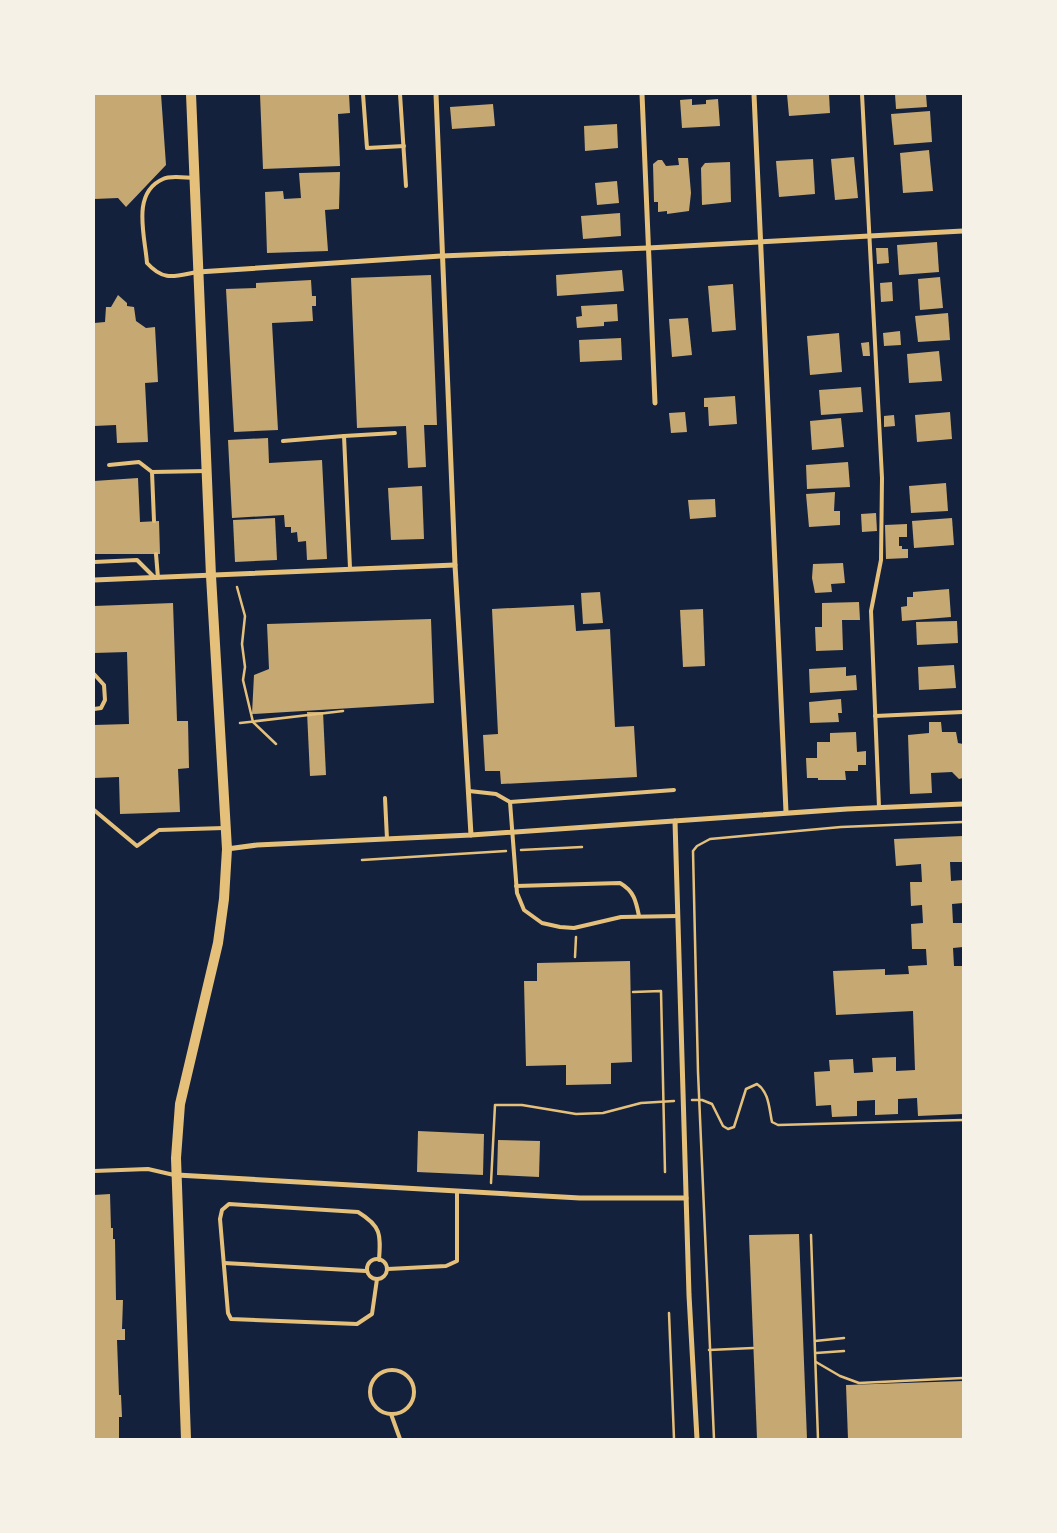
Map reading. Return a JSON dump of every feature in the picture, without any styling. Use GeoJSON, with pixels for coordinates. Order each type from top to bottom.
{"type":"FeatureCollection","features":[{"type":"Feature","properties":{"kind":"main road"},"geometry":{"type":"LineString","coordinates":[[186,1439],[177,1175],[180,1104],[218,944],[224,899],[227,849],[211,576],[191,94]]}},
{"type":"Feature","properties":{"kind":"street"},"geometry":{"type":"LineString","coordinates":[[436,94],[441,256],[455,565],[472,835]]}},
{"type":"Feature","properties":{"kind":"street"},"geometry":{"type":"LineString","coordinates":[[642,94],[655,403]]}},
{"type":"Feature","properties":{"kind":"street"},"geometry":{"type":"LineString","coordinates":[[754,94],[786,812]]}},
{"type":"Feature","properties":{"kind":"street"},"geometry":{"type":"LineString","coordinates":[[198,272],[441,256],[648,248],[760,240],[963,231]]}},
{"type":"Feature","properties":{"kind":"street"},"geometry":{"type":"LineString","coordinates":[[94,580],[455,565]]}},
{"type":"Feature","properties":{"kind":"street"},"geometry":{"type":"LineString","coordinates":[[227,849],[472,835],[786,812],[963,804]]}},
{"type":"Feature","properties":{"kind":"street"},"geometry":{"type":"LineString","coordinates":[[675,821],[689,1313],[696,1439]]}},
{"type":"Feature","properties":{"kind":"street"},"geometry":{"type":"LineString","coordinates":[[177,1175],[580,1198],[686,1198]]}},
{"type":"Feature","properties":{"kind":"lane"},"geometry":{"type":"LineString","coordinates":[[363,94],[367,148],[404,146]]}},
{"type":"Feature","properties":{"kind":"lane"},"geometry":{"type":"LineString","coordinates":[[400,94],[406,186]]}},
{"type":"Feature","properties":{"kind":"lane"},"geometry":{"type":"LineString","coordinates":[[862,94],[882,478],[881,560],[871,611],[879,807]]}},
{"type":"Feature","properties":{"kind":"lane"},"geometry":{"type":"LineString","coordinates":[[194,178],[164,178],[150,188],[142,202],[147,264],[154,271],[168,278],[198,272]]}},
{"type":"Feature","properties":{"kind":"lane"},"geometry":{"type":"LineString","coordinates":[[283,441],[395,433]]}},
{"type":"Feature","properties":{"kind":"lane"},"geometry":{"type":"LineString","coordinates":[[344,436],[350,568]]}},
{"type":"Feature","properties":{"kind":"lane"},"geometry":{"type":"LineString","coordinates":[[109,465],[139,462],[152,472],[207,471]]}},
{"type":"Feature","properties":{"kind":"lane"},"geometry":{"type":"LineString","coordinates":[[152,472],[154,521]]}},
{"type":"Feature","properties":{"kind":"lane"},"geometry":{"type":"LineString","coordinates":[[156,554],[156,578]]}},
{"type":"Feature","properties":{"kind":"lane"},"geometry":{"type":"LineString","coordinates":[[94,562],[137,560],[156,578]]}},
{"type":"Feature","properties":{"kind":"lane"},"geometry":{"type":"LineString","coordinates":[[94,674],[104,685],[105,700],[101,708],[94,709]]}},
{"type":"Feature","properties":{"kind":"lane"},"geometry":{"type":"LineString","coordinates":[[875,716],[963,712]]}},
{"type":"Feature","properties":{"kind":"lane"},"geometry":{"type":"LineString","coordinates":[[469,791],[496,794],[510,802],[674,790]]}},
{"type":"Feature","properties":{"kind":"lane"},"geometry":{"type":"LineString","coordinates":[[385,798],[386,839]]}},
{"type":"Feature","properties":{"kind":"lane"},"geometry":{"type":"LineString","coordinates":[[510,802],[516,886],[524,910],[542,923],[574,928],[621,917],[678,916]]}},
{"type":"Feature","properties":{"kind":"lane"},"geometry":{"type":"LineString","coordinates":[[94,810],[137,846],[159,830],[226,828]]}},
{"type":"Feature","properties":{"kind":"lane"},"geometry":{"type":"LineString","coordinates":[[516,886],[620,883],[630,890],[634,896],[638,916]]}},
{"type":"Feature","properties":{"kind":"lane"},"geometry":{"type":"LineString","coordinates":[[94,1171],[148,1169],[177,1175]]}},
{"type":"Feature","properties":{"kind":"lane"},"geometry":{"type":"LineString","coordinates":[[388,1269],[446,1266],[457,1261],[457,1191]]}},
{"type":"Feature","properties":{"kind":"lane"},"geometry":{"type":"LineString","coordinates":[[377,1279],[372,1314],[357,1324],[231,1319],[228,1313],[220,1219],[222,1210],[229,1204],[358,1212],[373,1220],[381,1238],[379,1260]]}},
{"type":"Feature","properties":{"kind":"lane"},"geometry":{"type":"LineString","coordinates":[[366,1271],[366,1266],[372,1260],[385,1262],[388,1269]]}},
{"type":"Feature","properties":{"kind":"lane"},"geometry":{"type":"LineString","coordinates":[[224,1262],[366,1271],[373,1279],[383,1277],[388,1269]]}},
{"type":"Feature","properties":{"kind":"lane"},"geometry":{"type":"LineString","coordinates":[[399,1371],[412,1382],[414,1399],[402,1412],[391,1414],[385,1414],[372,1402],[371,1385],[382,1372],[399,1371]]}},
{"type":"Feature","properties":{"kind":"lane"},"geometry":{"type":"LineString","coordinates":[[391,1414],[400,1439]]}},
{"type":"Feature","properties":{"kind":"path"},"geometry":{"type":"LineString","coordinates":[[237,587],[245,616],[242,644],[246,667],[243,680],[253,722],[276,744]]}},
{"type":"Feature","properties":{"kind":"path"},"geometry":{"type":"LineString","coordinates":[[240,723],[343,711]]}},
{"type":"Feature","properties":{"kind":"path"},"geometry":{"type":"LineString","coordinates":[[714,1439],[700,1100],[693,851],[697,846],[710,839],[780,832],[963,822]]}},
{"type":"Feature","properties":{"kind":"path"},"geometry":{"type":"LineString","coordinates":[[362,860],[582,847]]}},
{"type":"Feature","properties":{"kind":"path"},"geometry":{"type":"LineString","coordinates":[[576,937],[576,957]]}},
{"type":"Feature","properties":{"kind":"path"},"geometry":{"type":"LineString","coordinates":[[633,992],[661,991],[665,1172]]}},
{"type":"Feature","properties":{"kind":"path"},"geometry":{"type":"LineString","coordinates":[[490,1192],[495,1105],[522,1105],[576,1114],[604,1113],[640,1102],[700,1100],[712,1104],[723,1126],[728,1129],[734,1127],[738,1120],[746,1089],[757,1084],[763,1088],[767,1097],[772,1122],[778,1126],[963,1120]]}},
{"type":"Feature","properties":{"kind":"path"},"geometry":{"type":"LineString","coordinates":[[811,1235],[818,1439]]}},
{"type":"Feature","properties":{"kind":"path"},"geometry":{"type":"LineString","coordinates":[[670,1313],[674,1439]]}},
{"type":"Feature","properties":{"kind":"path"},"geometry":{"type":"LineString","coordinates":[[815,1341],[844,1338]]}},
{"type":"Feature","properties":{"kind":"path"},"geometry":{"type":"LineString","coordinates":[[709,1350],[753,1348]]}},
{"type":"Feature","properties":{"kind":"path"},"geometry":{"type":"LineString","coordinates":[[816,1353],[844,1352]]}},
{"type":"Feature","properties":{"kind":"path"},"geometry":{"type":"LineString","coordinates":[[816,1362],[840,1376],[858,1383],[963,1378]]}},
{"type":"Feature","properties":{"kind":"building"},"geometry":{"type":"Polygon","coordinates":[[[94,94],[161,94],[166,165],[126,207],[118,198],[94,199],[94,94]]]}},
{"type":"Feature","properties":{"kind":"building"},"geometry":{"type":"Polygon","coordinates":[[[260,94],[349,94],[350,113],[338,114],[340,166],[263,169],[260,94]]]}},
{"type":"Feature","properties":{"kind":"building"},"geometry":{"type":"Polygon","coordinates":[[[787,94],[829,94],[830,113],[789,116],[787,94]]]}},
{"type":"Feature","properties":{"kind":"building"},"geometry":{"type":"Polygon","coordinates":[[[895,94],[926,94],[927,107],[896,109],[895,94]]]}},
{"type":"Feature","properties":{"kind":"building"},"geometry":{"type":"Polygon","coordinates":[[[692,99],[692,105],[706,104],[706,100],[718,99],[720,126],[682,128],[680,100],[692,99]]]}},
{"type":"Feature","properties":{"kind":"building"},"geometry":{"type":"Polygon","coordinates":[[[493,104],[495,126],[452,129],[450,107],[493,104]]]}},
{"type":"Feature","properties":{"kind":"building"},"geometry":{"type":"Polygon","coordinates":[[[930,111],[932,142],[894,145],[891,114],[930,111]]]}},
{"type":"Feature","properties":{"kind":"building"},"geometry":{"type":"Polygon","coordinates":[[[617,124],[618,148],[585,151],[584,126],[617,124]]]}},
{"type":"Feature","properties":{"kind":"building"},"geometry":{"type":"Polygon","coordinates":[[[929,150],[933,191],[903,193],[900,153],[929,150]]]}},
{"type":"Feature","properties":{"kind":"building"},"geometry":{"type":"Polygon","coordinates":[[[854,157],[858,198],[835,200],[831,159],[854,157]]]}},
{"type":"Feature","properties":{"kind":"building"},"geometry":{"type":"Polygon","coordinates":[[[678,158],[688,158],[691,193],[689,211],[667,214],[667,211],[658,212],[658,202],[654,202],[653,164],[658,160],[662,160],[666,166],[679,165],[678,158]]]}},
{"type":"Feature","properties":{"kind":"building"},"geometry":{"type":"Polygon","coordinates":[[[813,159],[815,194],[779,197],[776,161],[813,159]]]}},
{"type":"Feature","properties":{"kind":"building"},"geometry":{"type":"Polygon","coordinates":[[[730,162],[731,202],[702,205],[701,168],[705,163],[730,162]]]}},
{"type":"Feature","properties":{"kind":"building"},"geometry":{"type":"Polygon","coordinates":[[[340,172],[339,209],[325,210],[328,251],[267,253],[265,192],[283,191],[284,199],[301,198],[299,173],[340,172]]]}},
{"type":"Feature","properties":{"kind":"building"},"geometry":{"type":"Polygon","coordinates":[[[617,181],[619,203],[597,205],[595,183],[617,181]]]}},
{"type":"Feature","properties":{"kind":"building"},"geometry":{"type":"Polygon","coordinates":[[[620,213],[621,236],[583,239],[581,216],[620,213]]]}},
{"type":"Feature","properties":{"kind":"building"},"geometry":{"type":"Polygon","coordinates":[[[937,242],[939,272],[899,275],[897,245],[937,242]]]}},
{"type":"Feature","properties":{"kind":"building"},"geometry":{"type":"Polygon","coordinates":[[[876,248],[888,248],[889,263],[877,264],[876,248]]]}},
{"type":"Feature","properties":{"kind":"building"},"geometry":{"type":"Polygon","coordinates":[[[622,270],[624,291],[557,296],[556,275],[622,270]]]}},
{"type":"Feature","properties":{"kind":"building"},"geometry":{"type":"Polygon","coordinates":[[[431,275],[437,425],[424,425],[426,467],[408,468],[406,426],[357,428],[351,278],[431,275]]]}},
{"type":"Feature","properties":{"kind":"building"},"geometry":{"type":"Polygon","coordinates":[[[940,277],[943,308],[920,310],[918,279],[940,277]]]}},
{"type":"Feature","properties":{"kind":"building"},"geometry":{"type":"Polygon","coordinates":[[[311,280],[312,296],[316,296],[316,306],[312,306],[313,321],[272,323],[278,430],[234,432],[226,289],[256,288],[256,283],[311,280]]]}},
{"type":"Feature","properties":{"kind":"building"},"geometry":{"type":"Polygon","coordinates":[[[892,282],[893,301],[881,302],[880,283],[892,282]]]}},
{"type":"Feature","properties":{"kind":"building"},"geometry":{"type":"Polygon","coordinates":[[[733,284],[736,330],[712,332],[708,286],[733,284]]]}},
{"type":"Feature","properties":{"kind":"building"},"geometry":{"type":"Polygon","coordinates":[[[118,295],[127,303],[127,306],[134,307],[136,321],[146,328],[155,327],[158,382],[145,383],[148,442],[117,443],[116,425],[94,426],[94,323],[105,322],[106,307],[111,307],[118,295]]]}},
{"type":"Feature","properties":{"kind":"building"},"geometry":{"type":"Polygon","coordinates":[[[617,304],[618,321],[604,322],[604,326],[577,328],[576,317],[582,316],[581,306],[617,304]]]}},
{"type":"Feature","properties":{"kind":"building"},"geometry":{"type":"Polygon","coordinates":[[[948,313],[950,340],[918,342],[915,316],[948,313]]]}},
{"type":"Feature","properties":{"kind":"building"},"geometry":{"type":"Polygon","coordinates":[[[688,318],[692,355],[672,357],[669,319],[688,318]]]}},
{"type":"Feature","properties":{"kind":"building"},"geometry":{"type":"Polygon","coordinates":[[[900,331],[901,345],[884,346],[883,333],[900,331]]]}},
{"type":"Feature","properties":{"kind":"building"},"geometry":{"type":"Polygon","coordinates":[[[839,333],[842,372],[810,375],[807,336],[839,333]]]}},
{"type":"Feature","properties":{"kind":"building"},"geometry":{"type":"Polygon","coordinates":[[[621,338],[622,360],[580,362],[579,340],[621,338]]]}},
{"type":"Feature","properties":{"kind":"building"},"geometry":{"type":"Polygon","coordinates":[[[869,342],[870,356],[863,356],[861,343],[869,342]]]}},
{"type":"Feature","properties":{"kind":"building"},"geometry":{"type":"Polygon","coordinates":[[[939,351],[942,381],[909,383],[907,354],[939,351]]]}},
{"type":"Feature","properties":{"kind":"building"},"geometry":{"type":"Polygon","coordinates":[[[861,387],[863,412],[821,415],[819,390],[861,387]]]}},
{"type":"Feature","properties":{"kind":"building"},"geometry":{"type":"Polygon","coordinates":[[[735,396],[737,424],[709,426],[708,407],[704,407],[704,398],[735,396]]]}},
{"type":"Feature","properties":{"kind":"building"},"geometry":{"type":"Polygon","coordinates":[[[685,412],[687,432],[671,433],[669,413],[685,412]]]}},
{"type":"Feature","properties":{"kind":"building"},"geometry":{"type":"Polygon","coordinates":[[[950,412],[952,439],[917,442],[915,415],[950,412]]]}},
{"type":"Feature","properties":{"kind":"building"},"geometry":{"type":"Polygon","coordinates":[[[894,415],[895,426],[884,427],[884,416],[894,415]]]}},
{"type":"Feature","properties":{"kind":"building"},"geometry":{"type":"Polygon","coordinates":[[[841,418],[844,447],[812,450],[810,421],[841,418]]]}},
{"type":"Feature","properties":{"kind":"building"},"geometry":{"type":"Polygon","coordinates":[[[268,438],[269,463],[322,460],[327,559],[307,560],[306,541],[298,542],[297,532],[291,533],[291,527],[285,527],[284,515],[232,518],[228,440],[268,438]]]}},
{"type":"Feature","properties":{"kind":"building"},"geometry":{"type":"Polygon","coordinates":[[[848,462],[850,487],[807,489],[806,465],[848,462]]]}},
{"type":"Feature","properties":{"kind":"building"},"geometry":{"type":"Polygon","coordinates":[[[138,478],[140,522],[159,521],[160,554],[94,554],[94,481],[138,478]]]}},
{"type":"Feature","properties":{"kind":"building"},"geometry":{"type":"Polygon","coordinates":[[[946,483],[948,511],[911,513],[909,486],[946,483]]]}},
{"type":"Feature","properties":{"kind":"building"},"geometry":{"type":"Polygon","coordinates":[[[422,486],[424,539],[391,540],[388,488],[422,486]]]}},
{"type":"Feature","properties":{"kind":"building"},"geometry":{"type":"Polygon","coordinates":[[[835,492],[834,511],[840,511],[840,525],[809,527],[806,494],[835,492]]]}},
{"type":"Feature","properties":{"kind":"building"},"geometry":{"type":"Polygon","coordinates":[[[715,499],[716,517],[690,519],[688,500],[715,499]]]}},
{"type":"Feature","properties":{"kind":"building"},"geometry":{"type":"Polygon","coordinates":[[[876,513],[877,531],[862,532],[861,514],[876,513]]]}},
{"type":"Feature","properties":{"kind":"building"},"geometry":{"type":"Polygon","coordinates":[[[275,518],[277,560],[235,562],[233,520],[275,518]]]}},
{"type":"Feature","properties":{"kind":"building"},"geometry":{"type":"Polygon","coordinates":[[[952,518],[954,545],[914,548],[912,521],[952,518]]]}},
{"type":"Feature","properties":{"kind":"building"},"geometry":{"type":"Polygon","coordinates":[[[907,524],[907,537],[899,537],[899,546],[902,546],[902,549],[908,549],[908,558],[886,559],[885,525],[907,524]]]}},
{"type":"Feature","properties":{"kind":"building"},"geometry":{"type":"Polygon","coordinates":[[[843,563],[845,583],[831,584],[832,592],[815,593],[812,578],[813,564],[843,563]]]}},
{"type":"Feature","properties":{"kind":"building"},"geometry":{"type":"Polygon","coordinates":[[[949,589],[951,617],[902,621],[901,607],[907,606],[907,597],[913,597],[913,592],[949,589]]]}},
{"type":"Feature","properties":{"kind":"building"},"geometry":{"type":"Polygon","coordinates":[[[600,592],[603,623],[583,624],[581,593],[600,592]]]}},
{"type":"Feature","properties":{"kind":"building"},"geometry":{"type":"Polygon","coordinates":[[[859,602],[860,620],[842,620],[843,650],[816,651],[815,627],[822,627],[822,603],[859,602]]]}},
{"type":"Feature","properties":{"kind":"building"},"geometry":{"type":"Polygon","coordinates":[[[173,603],[177,721],[188,721],[189,768],[178,769],[180,812],[120,814],[119,777],[94,778],[94,725],[129,724],[127,652],[94,653],[94,606],[173,603]]]}},
{"type":"Feature","properties":{"kind":"building"},"geometry":{"type":"Polygon","coordinates":[[[574,605],[576,631],[610,629],[615,727],[634,726],[637,777],[501,784],[500,771],[485,771],[483,735],[498,734],[492,609],[574,605]]]}},
{"type":"Feature","properties":{"kind":"building"},"geometry":{"type":"Polygon","coordinates":[[[703,609],[705,666],[683,667],[680,610],[703,609]]]}},
{"type":"Feature","properties":{"kind":"building"},"geometry":{"type":"Polygon","coordinates":[[[431,619],[434,703],[252,714],[254,675],[269,669],[267,624],[431,619]]]}},
{"type":"Feature","properties":{"kind":"building"},"geometry":{"type":"Polygon","coordinates":[[[957,621],[958,643],[917,645],[916,622],[957,621]]]}},
{"type":"Feature","properties":{"kind":"building"},"geometry":{"type":"Polygon","coordinates":[[[954,665],[956,688],[919,690],[918,667],[954,665]]]}},
{"type":"Feature","properties":{"kind":"building"},"geometry":{"type":"Polygon","coordinates":[[[846,667],[846,676],[856,675],[857,690],[810,693],[809,669],[846,667]]]}},
{"type":"Feature","properties":{"kind":"building"},"geometry":{"type":"Polygon","coordinates":[[[841,699],[842,713],[838,713],[839,722],[810,723],[809,702],[841,699]]]}},
{"type":"Feature","properties":{"kind":"building"},"geometry":{"type":"Polygon","coordinates":[[[307,712],[323,712],[326,775],[310,776],[307,712]]]}},
{"type":"Feature","properties":{"kind":"building"},"geometry":{"type":"Polygon","coordinates":[[[929,722],[941,722],[942,732],[956,732],[958,743],[963,744],[963,778],[959,779],[952,772],[931,773],[932,793],[910,794],[908,735],[929,733],[929,722]]]}},
{"type":"Feature","properties":{"kind":"building"},"geometry":{"type":"Polygon","coordinates":[[[856,732],[857,752],[866,751],[866,765],[858,765],[858,771],[845,771],[846,780],[807,778],[806,758],[817,758],[817,742],[830,742],[830,733],[856,732]]]}},
{"type":"Feature","properties":{"kind":"building"},"geometry":{"type":"Polygon","coordinates":[[[963,836],[963,862],[950,862],[951,881],[963,880],[963,903],[952,904],[953,923],[963,923],[963,947],[953,948],[954,966],[963,966],[963,1114],[918,1116],[917,1098],[898,1099],[898,1114],[875,1115],[875,1100],[857,1101],[857,1116],[832,1117],[831,1105],[816,1106],[814,1072],[830,1071],[829,1060],[853,1059],[854,1073],[873,1072],[872,1058],[896,1057],[896,1071],[915,1070],[913,1011],[836,1015],[833,971],[885,969],[885,975],[909,974],[908,966],[927,965],[926,949],[912,949],[911,924],[923,923],[922,905],[911,906],[910,882],[922,882],[921,864],[896,866],[894,839],[963,836]]]}},
{"type":"Feature","properties":{"kind":"building"},"geometry":{"type":"Polygon","coordinates":[[[630,961],[632,1062],[611,1063],[611,1084],[566,1085],[566,1065],[526,1066],[524,981],[537,981],[537,963],[630,961]]]}},
{"type":"Feature","properties":{"kind":"building"},"geometry":{"type":"Polygon","coordinates":[[[418,1131],[484,1134],[483,1175],[417,1172],[418,1131]]]}},
{"type":"Feature","properties":{"kind":"building"},"geometry":{"type":"Polygon","coordinates":[[[498,1140],[540,1141],[539,1177],[497,1175],[498,1140]]]}},
{"type":"Feature","properties":{"kind":"building"},"geometry":{"type":"Polygon","coordinates":[[[110,1194],[111,1228],[113,1228],[113,1239],[115,1239],[116,1300],[123,1300],[122,1329],[125,1329],[125,1340],[117,1340],[119,1395],[121,1395],[122,1417],[119,1417],[119,1439],[94,1439],[94,1195],[110,1194]]]}},
{"type":"Feature","properties":{"kind":"building"},"geometry":{"type":"Polygon","coordinates":[[[799,1234],[807,1439],[757,1439],[749,1235],[799,1234]]]}},
{"type":"Feature","properties":{"kind":"building"},"geometry":{"type":"Polygon","coordinates":[[[963,1381],[963,1439],[848,1439],[846,1385],[963,1381]]]}}]}
